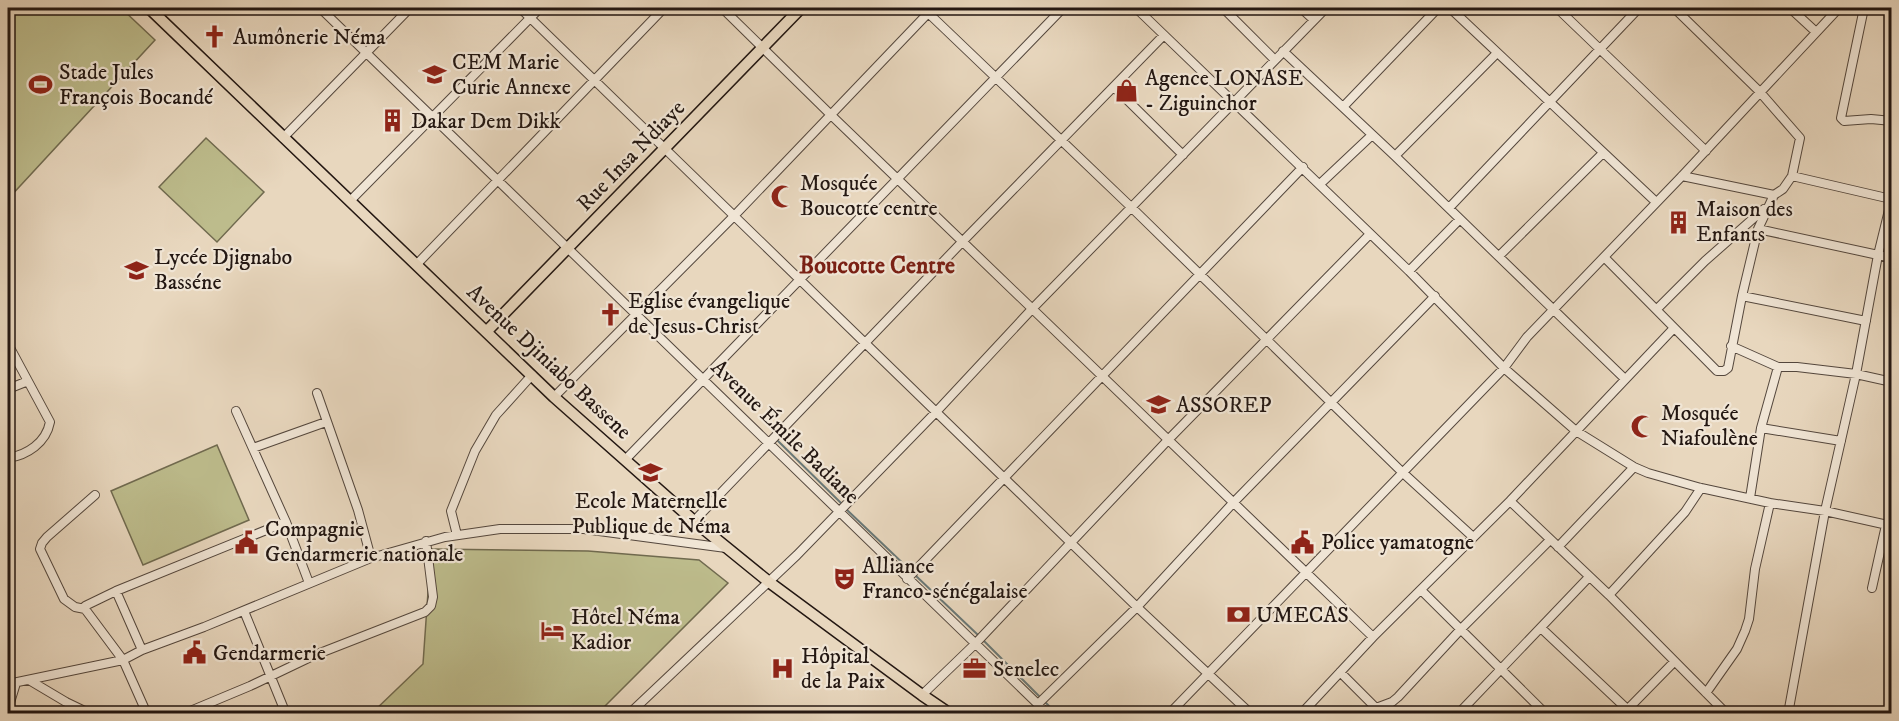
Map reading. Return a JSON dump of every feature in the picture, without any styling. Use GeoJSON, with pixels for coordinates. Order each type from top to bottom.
{"type":"FeatureCollection","features":[{"type":"Feature","properties":{"kind":"main road","name":"Avenue Djiniabo Bassene"},"geometry":{"type":"LineString","coordinates":[[149,8],[554,396],[694,522],[769,582],[950,714]]}},
{"type":"Feature","properties":{"kind":"main road","name":"Rue Insa Ndiaye"},"geometry":{"type":"LineString","coordinates":[[487,332],[801,8]]}},
{"type":"Feature","properties":{"kind":"street","name":"Avenue Émile Badiane"},"geometry":{"type":"LineString","coordinates":[[320,8],[1048,714]]}},
{"type":"Feature","properties":{"kind":"street"},"geometry":{"type":"LineString","coordinates":[[283,138],[410,8]]}},
{"type":"Feature","properties":{"kind":"street"},"geometry":{"type":"LineString","coordinates":[[520,8],[1072,541],[1137,607],[1251,714]]}},
{"type":"Feature","properties":{"kind":"street"},"geometry":{"type":"LineString","coordinates":[[350,201],[540,8]]}},
{"type":"Feature","properties":{"kind":"street"},"geometry":{"type":"LineString","coordinates":[[417,264],[664,8]]}},
{"type":"Feature","properties":{"kind":"street"},"geometry":{"type":"LineString","coordinates":[[722,8],[1373,637]]}},
{"type":"Feature","properties":{"kind":"street"},"geometry":{"type":"LineString","coordinates":[[625,460],[801,280],[994,76],[1063,8]]}},
{"type":"Feature","properties":{"kind":"street"},"geometry":{"type":"LineString","coordinates":[[1136,8],[1435,296],[1504,368],[1576,431],[1634,467],[1701,488],[1770,503],[1825,511],[1889,526],[1872,588]]}},
{"type":"Feature","properties":{"kind":"street"},"geometry":{"type":"LineString","coordinates":[[1222,8],[1275,60]]}},
{"type":"Feature","properties":{"kind":"street"},"geometry":{"type":"LineString","coordinates":[[1301,8],[1314,20]]}},
{"type":"Feature","properties":{"kind":"street"},"geometry":{"type":"LineString","coordinates":[[629,714],[769,582],[1326,8]]}},
{"type":"Feature","properties":{"kind":"street"},"geometry":{"type":"LineString","coordinates":[[1343,107],[1438,8]]}},
{"type":"Feature","properties":{"kind":"street"},"geometry":{"type":"LineString","coordinates":[[1450,8],[1656,202]]}},
{"type":"Feature","properties":{"kind":"street"},"geometry":{"type":"LineString","coordinates":[[1557,8],[1706,151]]}},
{"type":"Feature","properties":{"kind":"street"},"geometry":{"type":"LineString","coordinates":[[1449,208],[1639,8]]}},
{"type":"Feature","properties":{"kind":"street"},"geometry":{"type":"LineString","coordinates":[[1605,258],[1717,371],[1724,371],[1728,368],[1758,229],[1774,195],[1783,189],[1792,176],[1799,141],[1798,135],[1759,91],[1674,8]]}},
{"type":"Feature","properties":{"kind":"street"},"geometry":{"type":"LineString","coordinates":[[1790,8],[1816,32]]}},
{"type":"Feature","properties":{"kind":"street"},"geometry":{"type":"LineString","coordinates":[[1169,714],[1504,368],[1527,337],[1605,258],[1839,8]]}},
{"type":"Feature","properties":{"kind":"street"},"geometry":{"type":"LineString","coordinates":[[1864,8],[1841,118],[1844,121],[1871,118],[1892,121]]}},
{"type":"Feature","properties":{"kind":"street"},"geometry":{"type":"LineString","coordinates":[[554,396],[734,216],[928,9],[1330,403],[1473,537]]}},
{"type":"Feature","properties":{"kind":"street"},"geometry":{"type":"LineString","coordinates":[[694,522],[1164,35]]}},
{"type":"Feature","properties":{"kind":"street"},"geometry":{"type":"LineString","coordinates":[[1283,51],[1625,379]]}},
{"type":"Feature","properties":{"kind":"street"},"geometry":{"type":"LineString","coordinates":[[1395,156],[1497,53]]}},
{"type":"Feature","properties":{"kind":"street"},"geometry":{"type":"LineString","coordinates":[[1114,87],[1184,155]]}},
{"type":"Feature","properties":{"kind":"street"},"geometry":{"type":"LineString","coordinates":[[1320,184],[1372,135]]}},
{"type":"Feature","properties":{"kind":"street"},"geometry":{"type":"LineString","coordinates":[[1498,256],[1603,153]]}},
{"type":"Feature","properties":{"kind":"street"},"geometry":{"type":"LineString","coordinates":[[907,579],[1303,167]]}},
{"type":"Feature","properties":{"kind":"street"},"geometry":{"type":"LineString","coordinates":[[1682,176],[1774,195]]}},
{"type":"Feature","properties":{"kind":"street"},"geometry":{"type":"LineString","coordinates":[[1788,714],[1825,511],[1856,374],[1891,198],[1792,176]]}},
{"type":"Feature","properties":{"kind":"street"},"geometry":{"type":"LineString","coordinates":[[1657,309],[1705,261],[1767,207]]}},
{"type":"Feature","properties":{"kind":"street"},"geometry":{"type":"LineString","coordinates":[[1409,271],[1460,219]]}},
{"type":"Feature","properties":{"kind":"street"},"geometry":{"type":"LineString","coordinates":[[1758,229],[1892,258]]}},
{"type":"Feature","properties":{"kind":"street"},"geometry":{"type":"LineString","coordinates":[[922,695],[975,644],[1265,339],[1370,234]]}},
{"type":"Feature","properties":{"kind":"street"},"geometry":{"type":"LineString","coordinates":[[1038,704],[1137,607],[1233,503],[1435,296]]}},
{"type":"Feature","properties":{"kind":"street"},"geometry":{"type":"LineString","coordinates":[[1742,296],[1866,321]]}},
{"type":"Feature","properties":{"kind":"street"},"geometry":{"type":"LineString","coordinates":[[1301,714],[1373,637],[1422,591],[1510,501],[1674,328]]}},
{"type":"Feature","properties":{"kind":"street"},"geometry":{"type":"LineString","coordinates":[[8,344],[50,422],[41,441],[20,456],[8,458]]}},
{"type":"Feature","properties":{"kind":"street"},"geometry":{"type":"LineString","coordinates":[[1731,346],[1778,367],[1856,374],[1892,382]]}},
{"type":"Feature","properties":{"kind":"street"},"geometry":{"type":"LineString","coordinates":[[1750,498],[1761,428],[1778,367]]}},
{"type":"Feature","properties":{"kind":"street"},"geometry":{"type":"LineString","coordinates":[[457,535],[451,510],[475,451],[496,415],[532,375]]}},
{"type":"Feature","properties":{"kind":"street"},"geometry":{"type":"LineString","coordinates":[[8,389],[28,381]]}},
{"type":"Feature","properties":{"kind":"street"},"geometry":{"type":"LineString","coordinates":[[317,393],[358,510],[371,558]]}},
{"type":"Feature","properties":{"kind":"street"},"geometry":{"type":"LineString","coordinates":[[236,411],[286,522],[309,583]]}},
{"type":"Feature","properties":{"kind":"street"},"geometry":{"type":"LineString","coordinates":[[253,448],[326,422]]}},
{"type":"Feature","properties":{"kind":"street"},"geometry":{"type":"LineString","coordinates":[[1761,428],[1841,441]]}},
{"type":"Feature","properties":{"kind":"street"},"geometry":{"type":"LineString","coordinates":[[1558,547],[1634,467]]}},
{"type":"Feature","properties":{"kind":"street"},"geometry":{"type":"LineString","coordinates":[[1609,595],[1685,512],[1701,488]]}},
{"type":"Feature","properties":{"kind":"street"},"geometry":{"type":"LineString","coordinates":[[95,495],[47,537],[40,549],[64,599],[75,607],[85,609],[123,660],[147,714]]}},
{"type":"Feature","properties":{"kind":"street"},"geometry":{"type":"LineString","coordinates":[[1510,501],[1609,595],[1724,712]]}},
{"type":"Feature","properties":{"kind":"street"},"geometry":{"type":"LineString","coordinates":[[1706,693],[1737,649],[1745,631],[1749,619],[1755,569],[1770,503]]}},
{"type":"Feature","properties":{"kind":"street"},"geometry":{"type":"LineString","coordinates":[[85,609],[87,603],[286,522]]}},
{"type":"Feature","properties":{"kind":"street"},"geometry":{"type":"LineString","coordinates":[[8,709],[12,683],[123,660],[142,650],[371,558],[457,535],[520,528],[584,529],[726,548]]}},
{"type":"Feature","properties":{"kind":"street"},"geometry":{"type":"LineString","coordinates":[[1340,672],[1379,711],[1398,697],[1461,629],[1550,540]]}},
{"type":"Feature","properties":{"kind":"street"},"geometry":{"type":"LineString","coordinates":[[183,714],[315,655],[425,612],[431,606],[434,597],[426,542]]}},
{"type":"Feature","properties":{"kind":"street"},"geometry":{"type":"LineString","coordinates":[[1460,713],[1500,668],[1589,577]]}},
{"type":"Feature","properties":{"kind":"street"},"geometry":{"type":"LineString","coordinates":[[116,591],[142,650]]}},
{"type":"Feature","properties":{"kind":"street"},"geometry":{"type":"LineString","coordinates":[[1422,591],[1546,714]]}},
{"type":"Feature","properties":{"kind":"street"},"geometry":{"type":"LineString","coordinates":[[244,610],[286,714]]}},
{"type":"Feature","properties":{"kind":"street"},"geometry":{"type":"LineString","coordinates":[[1541,628],[1625,711],[1674,662]]}},
{"type":"Feature","properties":{"kind":"street"},"geometry":{"type":"LineString","coordinates":[[29,680],[91,714]]}},
{"type":"Feature","properties":{"kind":"shaded area"},"geometry":{"type":"Polygon","coordinates":[[[8,8],[121,8],[155,40],[8,199],[8,8]]]}},
{"type":"Feature","properties":{"kind":"shaded area"},"geometry":{"type":"Polygon","coordinates":[[[206,138],[264,192],[217,242],[159,187],[206,138]]]}},
{"type":"Feature","properties":{"kind":"shaded area"},"geometry":{"type":"Polygon","coordinates":[[[217,445],[249,520],[143,565],[111,491],[217,445]]]}},
{"type":"Feature","properties":{"kind":"shaded area","name":"Hôtel Néma Kadior"},"geometry":{"type":"Polygon","coordinates":[[[431,549],[588,551],[699,560],[728,583],[598,713],[371,714],[423,664],[431,549]]]}},
{"type":"Feature","properties":{"kind":"waterway"},"geometry":{"type":"LineString","coordinates":[[778,441],[842,504]]}},
{"type":"Feature","properties":{"kind":"waterway"},"geometry":{"type":"LineString","coordinates":[[846,509],[911,571]]}},
{"type":"Feature","properties":{"kind":"waterway"},"geometry":{"type":"LineString","coordinates":[[915,575],[978,635]]}},
{"type":"Feature","properties":{"kind":"waterway"},"geometry":{"type":"LineString","coordinates":[[982,639],[1040,697]]}},
{"type":"Feature","properties":{"kind":"waterway"},"geometry":{"type":"LineString","coordinates":[[1044,701],[1057,714]]}},
{"type":"Feature","properties":{"kind":"place","name":"Aumônerie Néma"},"geometry":{"type":"Point","coordinates":[215,37]}},
{"type":"Feature","properties":{"kind":"place","name":"CEM Marie Curie Annexe"},"geometry":{"type":"Point","coordinates":[434,75]}},
{"type":"Feature","properties":{"kind":"place","name":"Stade Jules François Bocandé"},"geometry":{"type":"Point","coordinates":[41,85]}},
{"type":"Feature","properties":{"kind":"place","name":"Agence LONASE - Ziguinchor"},"geometry":{"type":"Point","coordinates":[1127,91]}},
{"type":"Feature","properties":{"kind":"place","name":"Dakar Dem Dikk"},"geometry":{"type":"Point","coordinates":[393,121]}},
{"type":"Feature","properties":{"kind":"place","name":"Mosquée Boucotte centre"},"geometry":{"type":"Point","coordinates":[782,196]}},
{"type":"Feature","properties":{"kind":"place","name":"Maison des Enfants"},"geometry":{"type":"Point","coordinates":[1678,222]}},
{"type":"Feature","properties":{"kind":"place","name":"Lycée Djignabo Basséne"},"geometry":{"type":"Point","coordinates":[136,270]}},
{"type":"Feature","properties":{"kind":"place","name":"Eglise évangelique de Jesus-Christ"},"geometry":{"type":"Point","coordinates":[610,314]}},
{"type":"Feature","properties":{"kind":"place","name":"ASSOREP"},"geometry":{"type":"Point","coordinates":[1158,405]}},
{"type":"Feature","properties":{"kind":"place","name":"Mosquée Niafoulène"},"geometry":{"type":"Point","coordinates":[1643,426]}},
{"type":"Feature","properties":{"kind":"place","name":"Ecole Maternelle Publique de Néma"},"geometry":{"type":"Point","coordinates":[651,472]}},
{"type":"Feature","properties":{"kind":"place","name":"Compagnie Gendarmerie nationale"},"geometry":{"type":"Point","coordinates":[247,542]}},
{"type":"Feature","properties":{"kind":"place","name":"Police yamatogne"},"geometry":{"type":"Point","coordinates":[1303,542]}},
{"type":"Feature","properties":{"kind":"place","name":"Alliance Franco-sénégalaise"},"geometry":{"type":"Point","coordinates":[844,579]}},
{"type":"Feature","properties":{"kind":"place","name":"UMECAS"},"geometry":{"type":"Point","coordinates":[1238,615]}},
{"type":"Feature","properties":{"kind":"place","name":"Hôtel Néma Kadior"},"geometry":{"type":"Point","coordinates":[553,630]}},
{"type":"Feature","properties":{"kind":"place","name":"Gendarmerie"},"geometry":{"type":"Point","coordinates":[195,653]}},
{"type":"Feature","properties":{"kind":"place","name":"Hôpital de la Paix"},"geometry":{"type":"Point","coordinates":[783,669]}},
{"type":"Feature","properties":{"kind":"place","name":"Senelec"},"geometry":{"type":"Point","coordinates":[975,669]}},
{"type":"Feature","properties":{"kind":"district","name":"Boucotte Centre"},"geometry":{"type":"Point","coordinates":[877,266]}}]}
